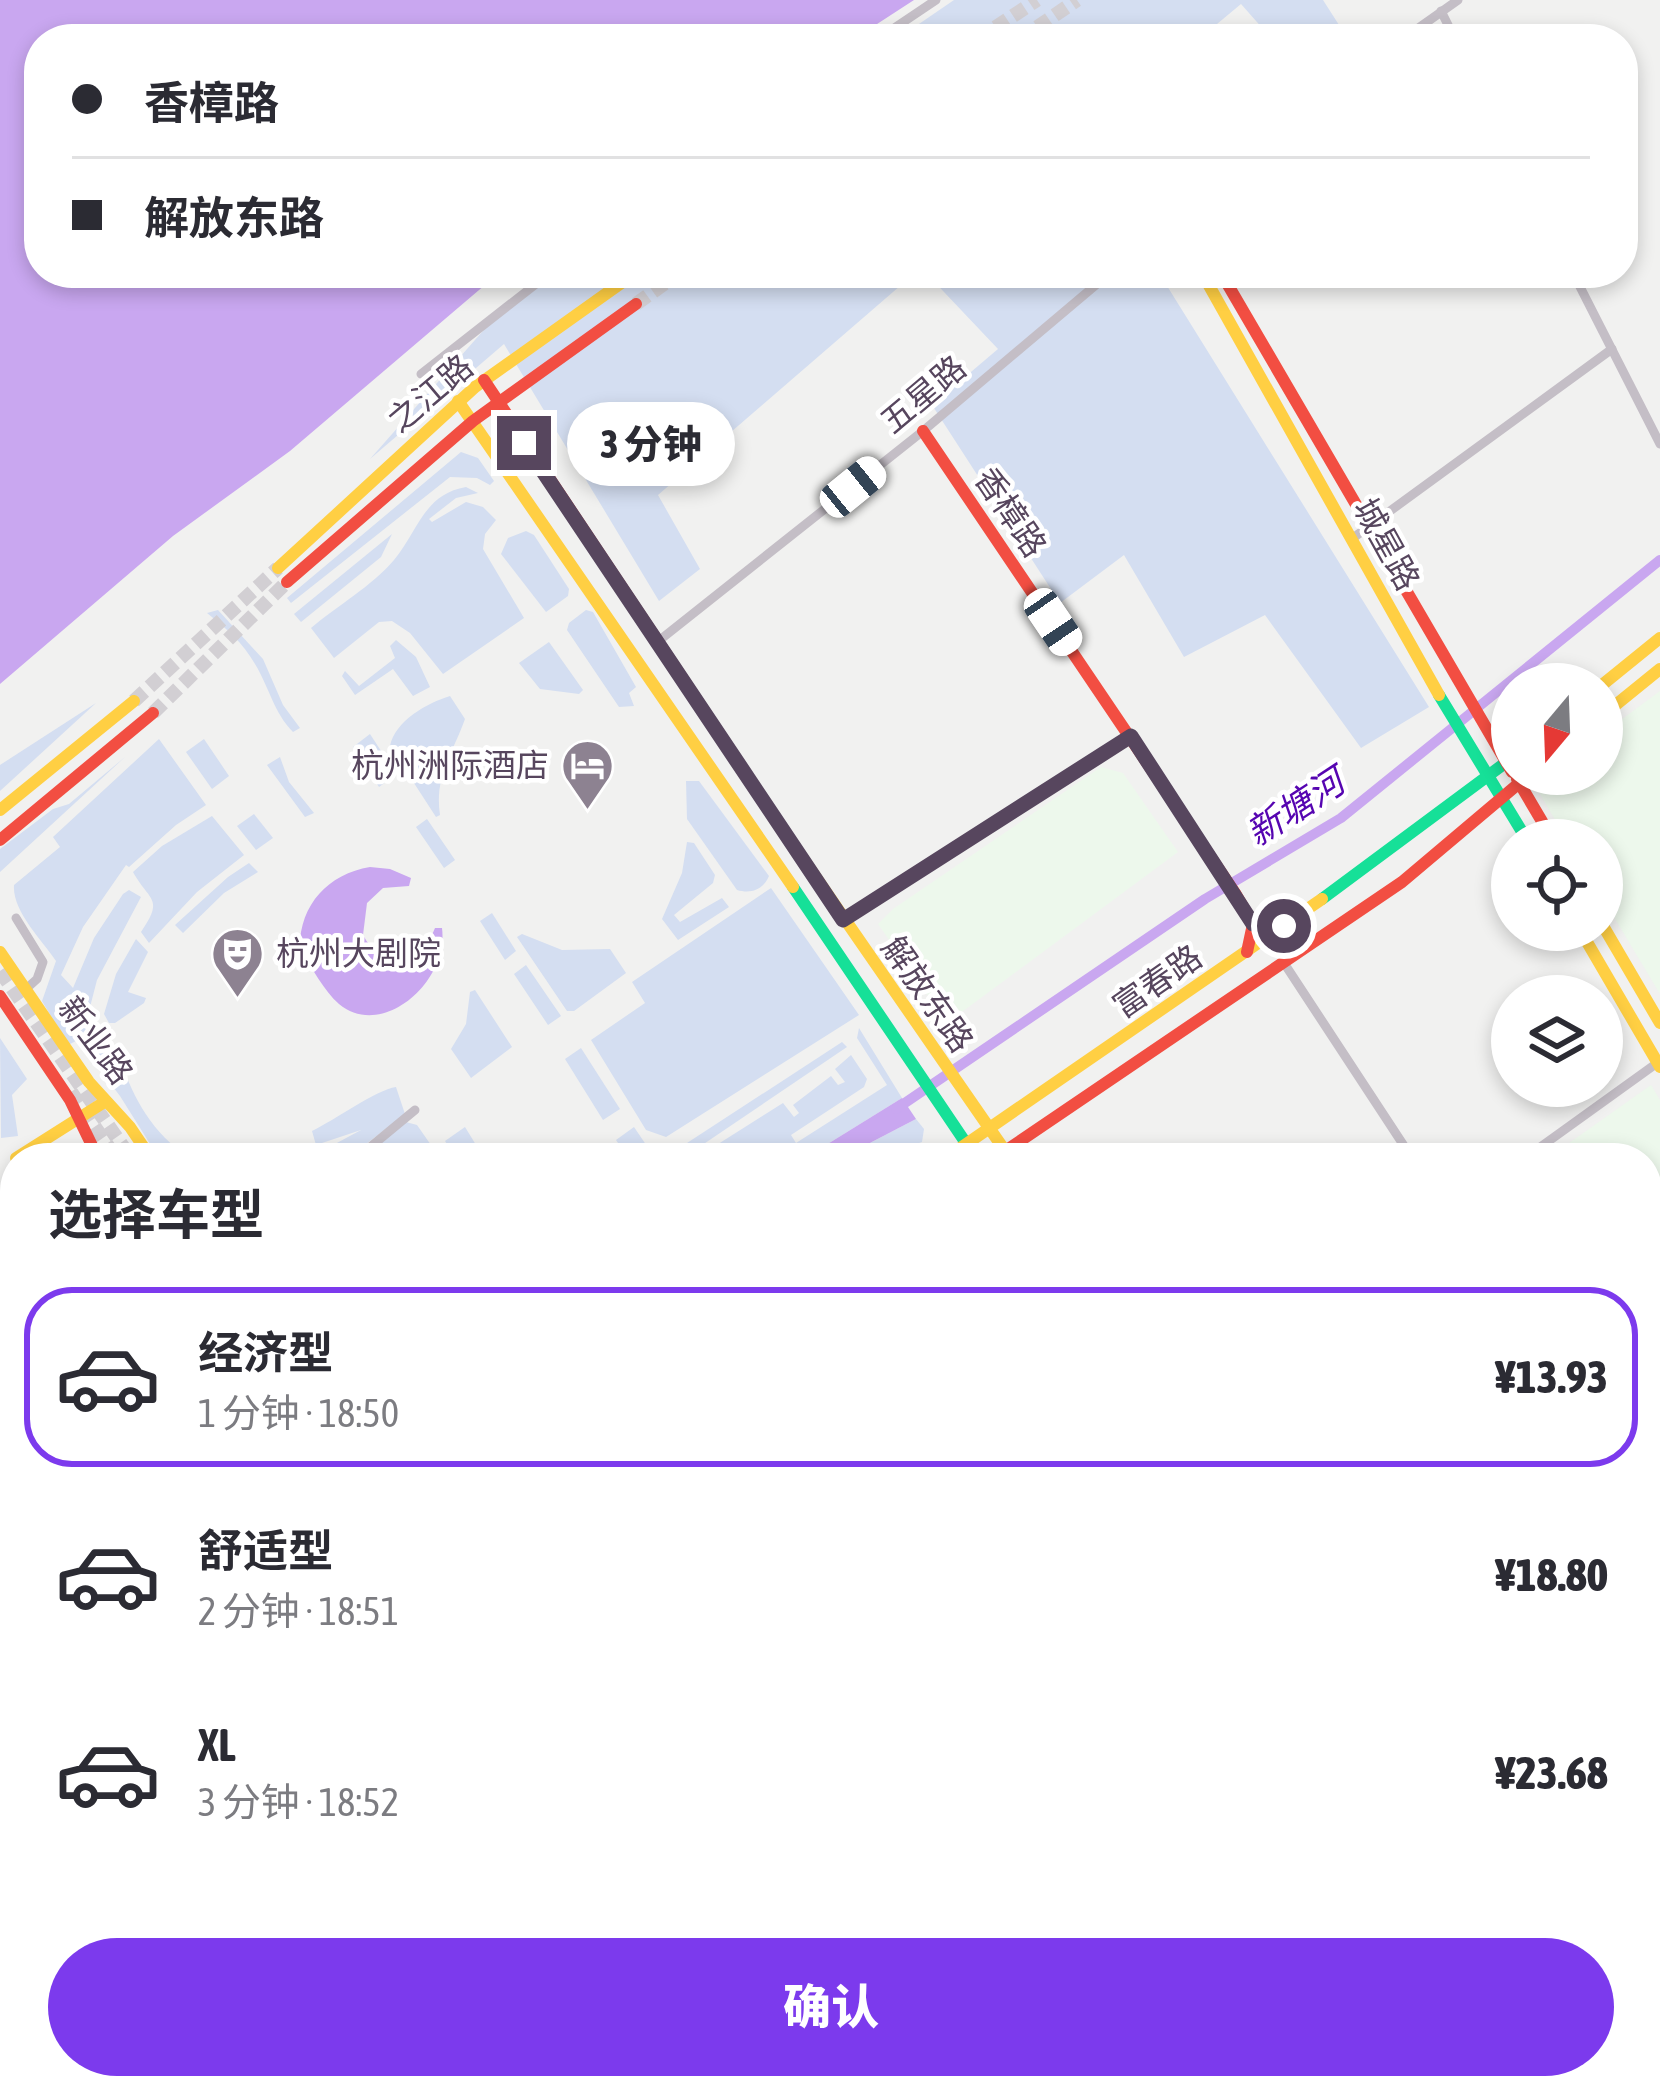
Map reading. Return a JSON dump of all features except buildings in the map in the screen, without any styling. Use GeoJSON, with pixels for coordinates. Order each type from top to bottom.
{"type":"FeatureCollection","features":[{"type":"Feature","properties":{"kind":"main road","name":"之江路"},"geometry":{"type":"LineString","coordinates":[[278,568],[458,401],[614,288]]}},
{"type":"Feature","properties":{"kind":"main road","name":"城星路"},"geometry":{"type":"LineString","coordinates":[[1211,288],[1446,707],[1515,819]]}},
{"type":"Feature","properties":{"kind":"main road","name":"城星路"},"geometry":{"type":"LineString","coordinates":[[1230,288],[1491,738]]}},
{"type":"Feature","properties":{"kind":"main road","name":"之江路"},"geometry":{"type":"LineString","coordinates":[[287,582],[473,421],[636,304]]}},
{"type":"Feature","properties":{"kind":"main road","name":"解放东路"},"geometry":{"type":"LineString","coordinates":[[484,380],[656,643],[996,1143]]}},
{"type":"Feature","properties":{"kind":"main road","name":"解放东路"},"geometry":{"type":"LineString","coordinates":[[458,401],[968,1143]]}},
{"type":"Feature","properties":{"kind":"main road","name":"香樟路"},"geometry":{"type":"LineString","coordinates":[[922,430],[1253,924]]}},
{"type":"Feature","properties":{"kind":"main road"},"geometry":{"type":"LineString","coordinates":[[1623,668],[1660,638]]}},
{"type":"Feature","properties":{"kind":"main road"},"geometry":{"type":"LineString","coordinates":[[1623,699],[1660,669]]}},
{"type":"Feature","properties":{"kind":"main road"},"geometry":{"type":"LineString","coordinates":[[0,810],[134,701]]}},
{"type":"Feature","properties":{"kind":"main road"},"geometry":{"type":"LineString","coordinates":[[0,840],[152,713]]}},
{"type":"Feature","properties":{"kind":"main road","name":"富春路"},"geometry":{"type":"LineString","coordinates":[[968,1143],[1375,862],[1491,775]]}},
{"type":"Feature","properties":{"kind":"main road","name":"富春路"},"geometry":{"type":"LineString","coordinates":[[1022,1143],[1402,882],[1502,796]]}},
{"type":"Feature","properties":{"kind":"main road"},"geometry":{"type":"LineString","coordinates":[[1247,952],[1253,924],[1284,926]]}},
{"type":"Feature","properties":{"kind":"main road"},"geometry":{"type":"LineString","coordinates":[[1592,951],[1659,1063]]}},
{"type":"Feature","properties":{"kind":"main road"},"geometry":{"type":"LineString","coordinates":[[1618,951],[1660,1023]]}},
{"type":"Feature","properties":{"kind":"main road","name":"新业路"},"geometry":{"type":"LineString","coordinates":[[0,952],[89,1082],[139,1143]]}},
{"type":"Feature","properties":{"kind":"main road","name":"新业路"},"geometry":{"type":"LineString","coordinates":[[0,996],[70,1100],[90,1143]]}},
{"type":"Feature","properties":{"kind":"main road"},"geometry":{"type":"LineString","coordinates":[[40,1143],[106,1101]]}},
{"type":"Feature","properties":{"kind":"street"},"geometry":{"type":"LineString","coordinates":[[900,24],[936,0]]}},
{"type":"Feature","properties":{"kind":"street"},"geometry":{"type":"LineString","coordinates":[[1423,24],[1458,0]]}},
{"type":"Feature","properties":{"kind":"street"},"geometry":{"type":"LineString","coordinates":[[1441,10],[1448,24]]}},
{"type":"Feature","properties":{"kind":"street"},"geometry":{"type":"LineString","coordinates":[[422,374],[531,288]]}},
{"type":"Feature","properties":{"kind":"street","name":"五星路"},"geometry":{"type":"LineString","coordinates":[[656,643],[1092,288]]}},
{"type":"Feature","properties":{"kind":"street"},"geometry":{"type":"LineString","coordinates":[[1582,288],[1660,444]]}},
{"type":"Feature","properties":{"kind":"street"},"geometry":{"type":"LineString","coordinates":[[1353,538],[1612,349]]}},
{"type":"Feature","properties":{"kind":"street"},"geometry":{"type":"LineString","coordinates":[[843,920],[1131,736]]}},
{"type":"Feature","properties":{"kind":"street"},"geometry":{"type":"LineString","coordinates":[[16,918],[43,962],[37,979],[26,989]]}},
{"type":"Feature","properties":{"kind":"street"},"geometry":{"type":"LineString","coordinates":[[1284,963],[1402,1143]]}},
{"type":"Feature","properties":{"kind":"street"},"geometry":{"type":"LineString","coordinates":[[1546,1143],[1659,1063]]}},
{"type":"Feature","properties":{"kind":"street"},"geometry":{"type":"LineString","coordinates":[[375,1143],[415,1110]]}},
{"type":"Feature","properties":{"kind":"shaded area"},"geometry":{"type":"Polygon","coordinates":[[[0,0],[914,0],[877,24],[24,24],[24,288],[481,288],[290,451],[173,536],[0,684],[0,0]]]}},
{"type":"Feature","properties":{"kind":"shaded area"},"geometry":{"type":"Polygon","coordinates":[[[954,0],[1323,0],[1338,24],[1259,24],[1241,4],[1217,24],[919,24],[954,0]]]}},
{"type":"Feature","properties":{"kind":"shaded area"},"geometry":{"type":"Polygon","coordinates":[[[536,288],[898,288],[658,495],[700,569],[659,601],[504,344],[370,459],[497,315],[536,288]]]}},
{"type":"Feature","properties":{"kind":"shaded area"},"geometry":{"type":"Polygon","coordinates":[[[940,288],[1168,288],[1429,707],[1361,748],[1265,615],[1184,657],[1124,555],[1060,603],[932,405],[998,349],[940,288]]]}},
{"type":"Feature","properties":{"kind":"shaded area"},"geometry":{"type":"Polygon","coordinates":[[[461,452],[478,458],[494,481],[490,485],[477,478],[450,477],[291,603],[287,598],[461,452]]]}},
{"type":"Feature","properties":{"kind":"shaded area"},"geometry":{"type":"Polygon","coordinates":[[[466,487],[478,493],[456,498],[429,519],[432,522],[466,502],[483,507],[496,520],[485,534],[483,549],[524,618],[443,674],[410,633],[392,621],[379,622],[334,658],[311,628],[385,569],[440,497],[466,487]]]}},
{"type":"Feature","properties":{"kind":"shaded area"},"geometry":{"type":"Polygon","coordinates":[[[526,531],[534,535],[569,589],[568,596],[546,612],[501,554],[508,538],[526,531]]]}},
{"type":"Feature","properties":{"kind":"shaded area"},"geometry":{"type":"Polygon","coordinates":[[[392,534],[381,557],[301,622],[294,614],[392,534]]]}},
{"type":"Feature","properties":{"kind":"shaded area"},"geometry":{"type":"Polygon","coordinates":[[[218,610],[263,659],[283,705],[300,728],[293,732],[286,725],[250,656],[207,613],[218,610]]]}},
{"type":"Feature","properties":{"kind":"shaded area"},"geometry":{"type":"Polygon","coordinates":[[[586,610],[593,612],[636,687],[629,693],[634,706],[619,707],[567,630],[586,610]]]}},
{"type":"Feature","properties":{"kind":"shaded area"},"geometry":{"type":"Polygon","coordinates":[[[396,640],[416,657],[430,687],[413,696],[393,669],[355,695],[342,676],[345,671],[359,686],[395,658],[390,646],[396,640]]]}},
{"type":"Feature","properties":{"kind":"shaded area"},"geometry":{"type":"Polygon","coordinates":[[[549,642],[583,690],[579,694],[540,689],[519,663],[549,642]]]}},
{"type":"Feature","properties":{"kind":"shaded area"},"geometry":{"type":"Polygon","coordinates":[[[1660,691],[1660,994],[1623,932],[1623,819],[1555,819],[1540,795],[1623,795],[1623,718],[1660,691]]]}},
{"type":"Feature","properties":{"kind":"shaded area"},"geometry":{"type":"Polygon","coordinates":[[[450,696],[465,719],[442,776],[440,815],[436,817],[390,746],[413,714],[450,696]]]}},
{"type":"Feature","properties":{"kind":"shaded area"},"geometry":{"type":"Polygon","coordinates":[[[96,703],[0,791],[0,765],[96,703]]]}},
{"type":"Feature","properties":{"kind":"shaded area"},"geometry":{"type":"Polygon","coordinates":[[[370,734],[396,774],[379,787],[353,747],[370,734]]]}},
{"type":"Feature","properties":{"kind":"shaded area"},"geometry":{"type":"Polygon","coordinates":[[[159,739],[206,805],[126,865],[83,927],[61,975],[73,988],[94,938],[123,894],[129,890],[141,897],[97,980],[90,1007],[96,1026],[68,1045],[42,1001],[56,961],[23,915],[14,885],[60,847],[53,837],[159,739]]]}},
{"type":"Feature","properties":{"kind":"shaded area"},"geometry":{"type":"Polygon","coordinates":[[[204,739],[229,776],[212,789],[186,752],[204,739]]]}},
{"type":"Feature","properties":{"kind":"shaded area"},"geometry":{"type":"Polygon","coordinates":[[[125,757],[0,872],[0,849],[53,809],[69,804],[125,757]]]}},
{"type":"Feature","properties":{"kind":"shaded area"},"geometry":{"type":"Polygon","coordinates":[[[280,757],[289,782],[314,813],[305,817],[267,765],[280,757]]]}},
{"type":"Feature","properties":{"kind":"shaded area"},"geometry":{"type":"Polygon","coordinates":[[[1101,767],[1123,773],[1178,852],[947,1023],[878,924],[893,909],[1101,767]]]}},
{"type":"Feature","properties":{"kind":"shaded area"},"geometry":{"type":"Polygon","coordinates":[[[686,781],[699,781],[769,876],[760,888],[737,890],[687,819],[686,781]]]}},
{"type":"Feature","properties":{"kind":"shaded area"},"geometry":{"type":"Polygon","coordinates":[[[254,814],[273,838],[256,850],[237,826],[254,814]]]}},
{"type":"Feature","properties":{"kind":"shaded area"},"geometry":{"type":"Polygon","coordinates":[[[212,816],[244,855],[197,892],[149,943],[141,932],[152,912],[152,900],[133,872],[162,846],[212,816]]]}},
{"type":"Feature","properties":{"kind":"shaded area"},"geometry":{"type":"Polygon","coordinates":[[[427,819],[455,860],[444,868],[416,827],[427,819]]]}},
{"type":"Feature","properties":{"kind":"shaded area"},"geometry":{"type":"Polygon","coordinates":[[[687,842],[694,843],[715,875],[713,883],[674,915],[680,922],[722,898],[729,907],[678,940],[662,919],[682,873],[687,842]]]}},
{"type":"Feature","properties":{"kind":"shaded area"},"geometry":{"type":"Polygon","coordinates":[[[249,863],[258,872],[224,893],[183,933],[175,925],[228,877],[249,863]]]}},
{"type":"Feature","properties":{"kind":"shaded area"},"geometry":{"type":"Polygon","coordinates":[[[370,867],[411,878],[409,886],[383,888],[367,903],[363,935],[371,947],[401,959],[421,949],[435,928],[442,928],[435,968],[424,985],[409,1000],[374,1015],[339,1004],[300,951],[304,920],[318,895],[341,877],[370,867]]]}},
{"type":"Feature","properties":{"kind":"shaded area"},"geometry":{"type":"Polygon","coordinates":[[[771,888],[859,1015],[666,1137],[646,1130],[591,1040],[645,1003],[632,982],[771,888]]]}},
{"type":"Feature","properties":{"kind":"shaded area"},"geometry":{"type":"Polygon","coordinates":[[[492,913],[516,951],[505,960],[480,921],[492,913]]]}},
{"type":"Feature","properties":{"kind":"shaded area"},"geometry":{"type":"Polygon","coordinates":[[[522,934],[562,950],[610,949],[626,973],[574,1011],[567,1011],[517,937],[522,934]]]}},
{"type":"Feature","properties":{"kind":"shaded area"},"geometry":{"type":"Polygon","coordinates":[[[136,939],[148,952],[128,992],[146,998],[109,1023],[104,1014],[116,974],[136,939]]]}},
{"type":"Feature","properties":{"kind":"shaded area"},"geometry":{"type":"Polygon","coordinates":[[[526,965],[561,1016],[548,1025],[514,974],[526,965]]]}},
{"type":"Feature","properties":{"kind":"shaded area"},"geometry":{"type":"Polygon","coordinates":[[[475,990],[512,1047],[471,1078],[451,1049],[466,1024],[470,992],[475,990]]]}},
{"type":"Feature","properties":{"kind":"shaded area"},"geometry":{"type":"Polygon","coordinates":[[[859,1028],[902,1098],[829,1143],[796,1143],[887,1085],[857,1038],[859,1028]]]}},
{"type":"Feature","properties":{"kind":"shaded area"},"geometry":{"type":"Polygon","coordinates":[[[0,1038],[27,1079],[12,1095],[18,1136],[1,1138],[0,1038]]]}},
{"type":"Feature","properties":{"kind":"shaded area"},"geometry":{"type":"Polygon","coordinates":[[[842,1042],[847,1047],[705,1143],[687,1143],[842,1042]]]}},
{"type":"Feature","properties":{"kind":"shaded area"},"geometry":{"type":"Polygon","coordinates":[[[107,1043],[115,1046],[138,1102],[171,1143],[149,1143],[90,1052],[107,1043]]]}},
{"type":"Feature","properties":{"kind":"shaded area"},"geometry":{"type":"Polygon","coordinates":[[[581,1048],[620,1109],[603,1120],[565,1059],[581,1048]]]}},
{"type":"Feature","properties":{"kind":"shaded area"},"geometry":{"type":"Polygon","coordinates":[[[851,1055],[867,1079],[864,1087],[791,1135],[796,1143],[720,1143],[783,1103],[794,1117],[799,1113],[793,1105],[831,1076],[838,1085],[845,1082],[835,1069],[851,1055]]]}},
{"type":"Feature","properties":{"kind":"shaded area"},"geometry":{"type":"Polygon","coordinates":[[[1651,1085],[1660,1100],[1660,1143],[1569,1143],[1651,1085]]]}},
{"type":"Feature","properties":{"kind":"shaded area"},"geometry":{"type":"Polygon","coordinates":[[[396,1087],[405,1114],[367,1143],[337,1143],[361,1130],[315,1143],[312,1131],[396,1087]]]}},
{"type":"Feature","properties":{"kind":"shaded area"},"geometry":{"type":"Polygon","coordinates":[[[902,1098],[916,1119],[870,1143],[829,1143],[902,1098]]]}},
{"type":"Feature","properties":{"kind":"shaded area"},"geometry":{"type":"Polygon","coordinates":[[[916,1119],[924,1129],[919,1143],[870,1143],[916,1119]]]}},
{"type":"Feature","properties":{"kind":"shaded area"},"geometry":{"type":"Polygon","coordinates":[[[402,1121],[417,1125],[430,1143],[380,1143],[402,1121]]]}},
{"type":"Feature","properties":{"kind":"shaded area"},"geometry":{"type":"Polygon","coordinates":[[[465,1127],[475,1143],[446,1143],[465,1127]]]}},
{"type":"Feature","properties":{"kind":"shaded area"},"geometry":{"type":"Polygon","coordinates":[[[634,1127],[645,1143],[618,1143],[634,1127]]]}},
{"type":"Feature","properties":{"kind":"waterway","name":"新塘河"},"geometry":{"type":"LineString","coordinates":[[896,1109],[1205,899],[1341,818],[1660,560]]}},
{"type":"Feature","properties":{"kind":"tunnel"},"geometry":{"type":"LineString","coordinates":[[1001,24],[1037,0]]}},
{"type":"Feature","properties":{"kind":"tunnel"},"geometry":{"type":"LineString","coordinates":[[1042,24],[1077,0]]}},
{"type":"Feature","properties":{"kind":"tunnel"},"geometry":{"type":"LineString","coordinates":[[636,304],[658,288]]}},
{"type":"Feature","properties":{"kind":"tunnel"},"geometry":{"type":"LineString","coordinates":[[134,701],[278,568]]}},
{"type":"Feature","properties":{"kind":"tunnel"},"geometry":{"type":"LineString","coordinates":[[153,713],[287,582]]}},
{"type":"Feature","properties":{"kind":"tunnel"},"geometry":{"type":"LineString","coordinates":[[0,971],[120,1143]]}},
{"type":"Feature","properties":{"kind":"tunnel"},"geometry":{"type":"LineString","coordinates":[[71,1092],[106,1143]]}},
{"type":"Feature","properties":{"kind":"traffic: fast"},"geometry":{"type":"LineString","coordinates":[[1439,695],[1514,819]]}},
{"type":"Feature","properties":{"kind":"traffic: fast"},"geometry":{"type":"LineString","coordinates":[[1322,899],[1491,774]]}},
{"type":"Feature","properties":{"kind":"traffic: fast"},"geometry":{"type":"LineString","coordinates":[[793,887],[966,1143]]}},
{"type":"Feature","properties":{"kind":"traffic: slow"},"geometry":{"type":"LineString","coordinates":[[278,568],[475,387],[614,288]]}},
{"type":"Feature","properties":{"kind":"traffic: slow"},"geometry":{"type":"LineString","coordinates":[[1210,288],[1439,695]]}},
{"type":"Feature","properties":{"kind":"traffic: slow"},"geometry":{"type":"LineString","coordinates":[[458,401],[793,887]]}},
{"type":"Feature","properties":{"kind":"traffic: slow"},"geometry":{"type":"LineString","coordinates":[[1623,668],[1660,638]]}},
{"type":"Feature","properties":{"kind":"traffic: slow"},"geometry":{"type":"LineString","coordinates":[[1623,699],[1660,669]]}},
{"type":"Feature","properties":{"kind":"traffic: slow"},"geometry":{"type":"LineString","coordinates":[[0,810],[134,701]]}},
{"type":"Feature","properties":{"kind":"traffic: slow"},"geometry":{"type":"LineString","coordinates":[[790,840],[1000,1143]]}},
{"type":"Feature","properties":{"kind":"traffic: slow"},"geometry":{"type":"LineString","coordinates":[[968,1143],[1322,899]]}},
{"type":"Feature","properties":{"kind":"traffic: slow"},"geometry":{"type":"LineString","coordinates":[[1592,951],[1660,1067]]}},
{"type":"Feature","properties":{"kind":"traffic: slow"},"geometry":{"type":"LineString","coordinates":[[1618,951],[1660,1023]]}},
{"type":"Feature","properties":{"kind":"traffic: slow"},"geometry":{"type":"LineString","coordinates":[[0,952],[89,1082],[141,1143]]}},
{"type":"Feature","properties":{"kind":"traffic: slow"},"geometry":{"type":"LineString","coordinates":[[40,1143],[106,1101]]}},
{"type":"Feature","properties":{"kind":"traffic: jam"},"geometry":{"type":"LineString","coordinates":[[1230,288],[1491,736]]}},
{"type":"Feature","properties":{"kind":"traffic: jam"},"geometry":{"type":"LineString","coordinates":[[287,582],[473,421],[636,304]]}},
{"type":"Feature","properties":{"kind":"traffic: jam"},"geometry":{"type":"LineString","coordinates":[[484,380],[790,840]]}},
{"type":"Feature","properties":{"kind":"traffic: jam"},"geometry":{"type":"LineString","coordinates":[[923,431],[1235,893],[1253,924],[1247,952]]}},
{"type":"Feature","properties":{"kind":"traffic: jam"},"geometry":{"type":"LineString","coordinates":[[0,840],[153,713]]}},
{"type":"Feature","properties":{"kind":"traffic: jam"},"geometry":{"type":"LineString","coordinates":[[1017,1143],[1402,882],[1505,795]]}},
{"type":"Feature","properties":{"kind":"traffic: jam"},"geometry":{"type":"LineString","coordinates":[[1526,795],[1541,819]]}},
{"type":"Feature","properties":{"kind":"traffic: jam"},"geometry":{"type":"LineString","coordinates":[[0,996],[70,1100],[91,1143]]}},
{"type":"Feature","properties":{"kind":"place","name":"杭州洲际酒店"},"geometry":{"type":"Point","coordinates":[588,811]}},
{"type":"Feature","properties":{"kind":"place","name":"杭州大剧院"},"geometry":{"type":"Point","coordinates":[237,999]}},
{"type":"Feature","properties":{"kind":"route"},"geometry":{"type":"LineString","coordinates":[[524,443],[843,920],[1131,736],[1253,924],[1284,926]]}}]}
